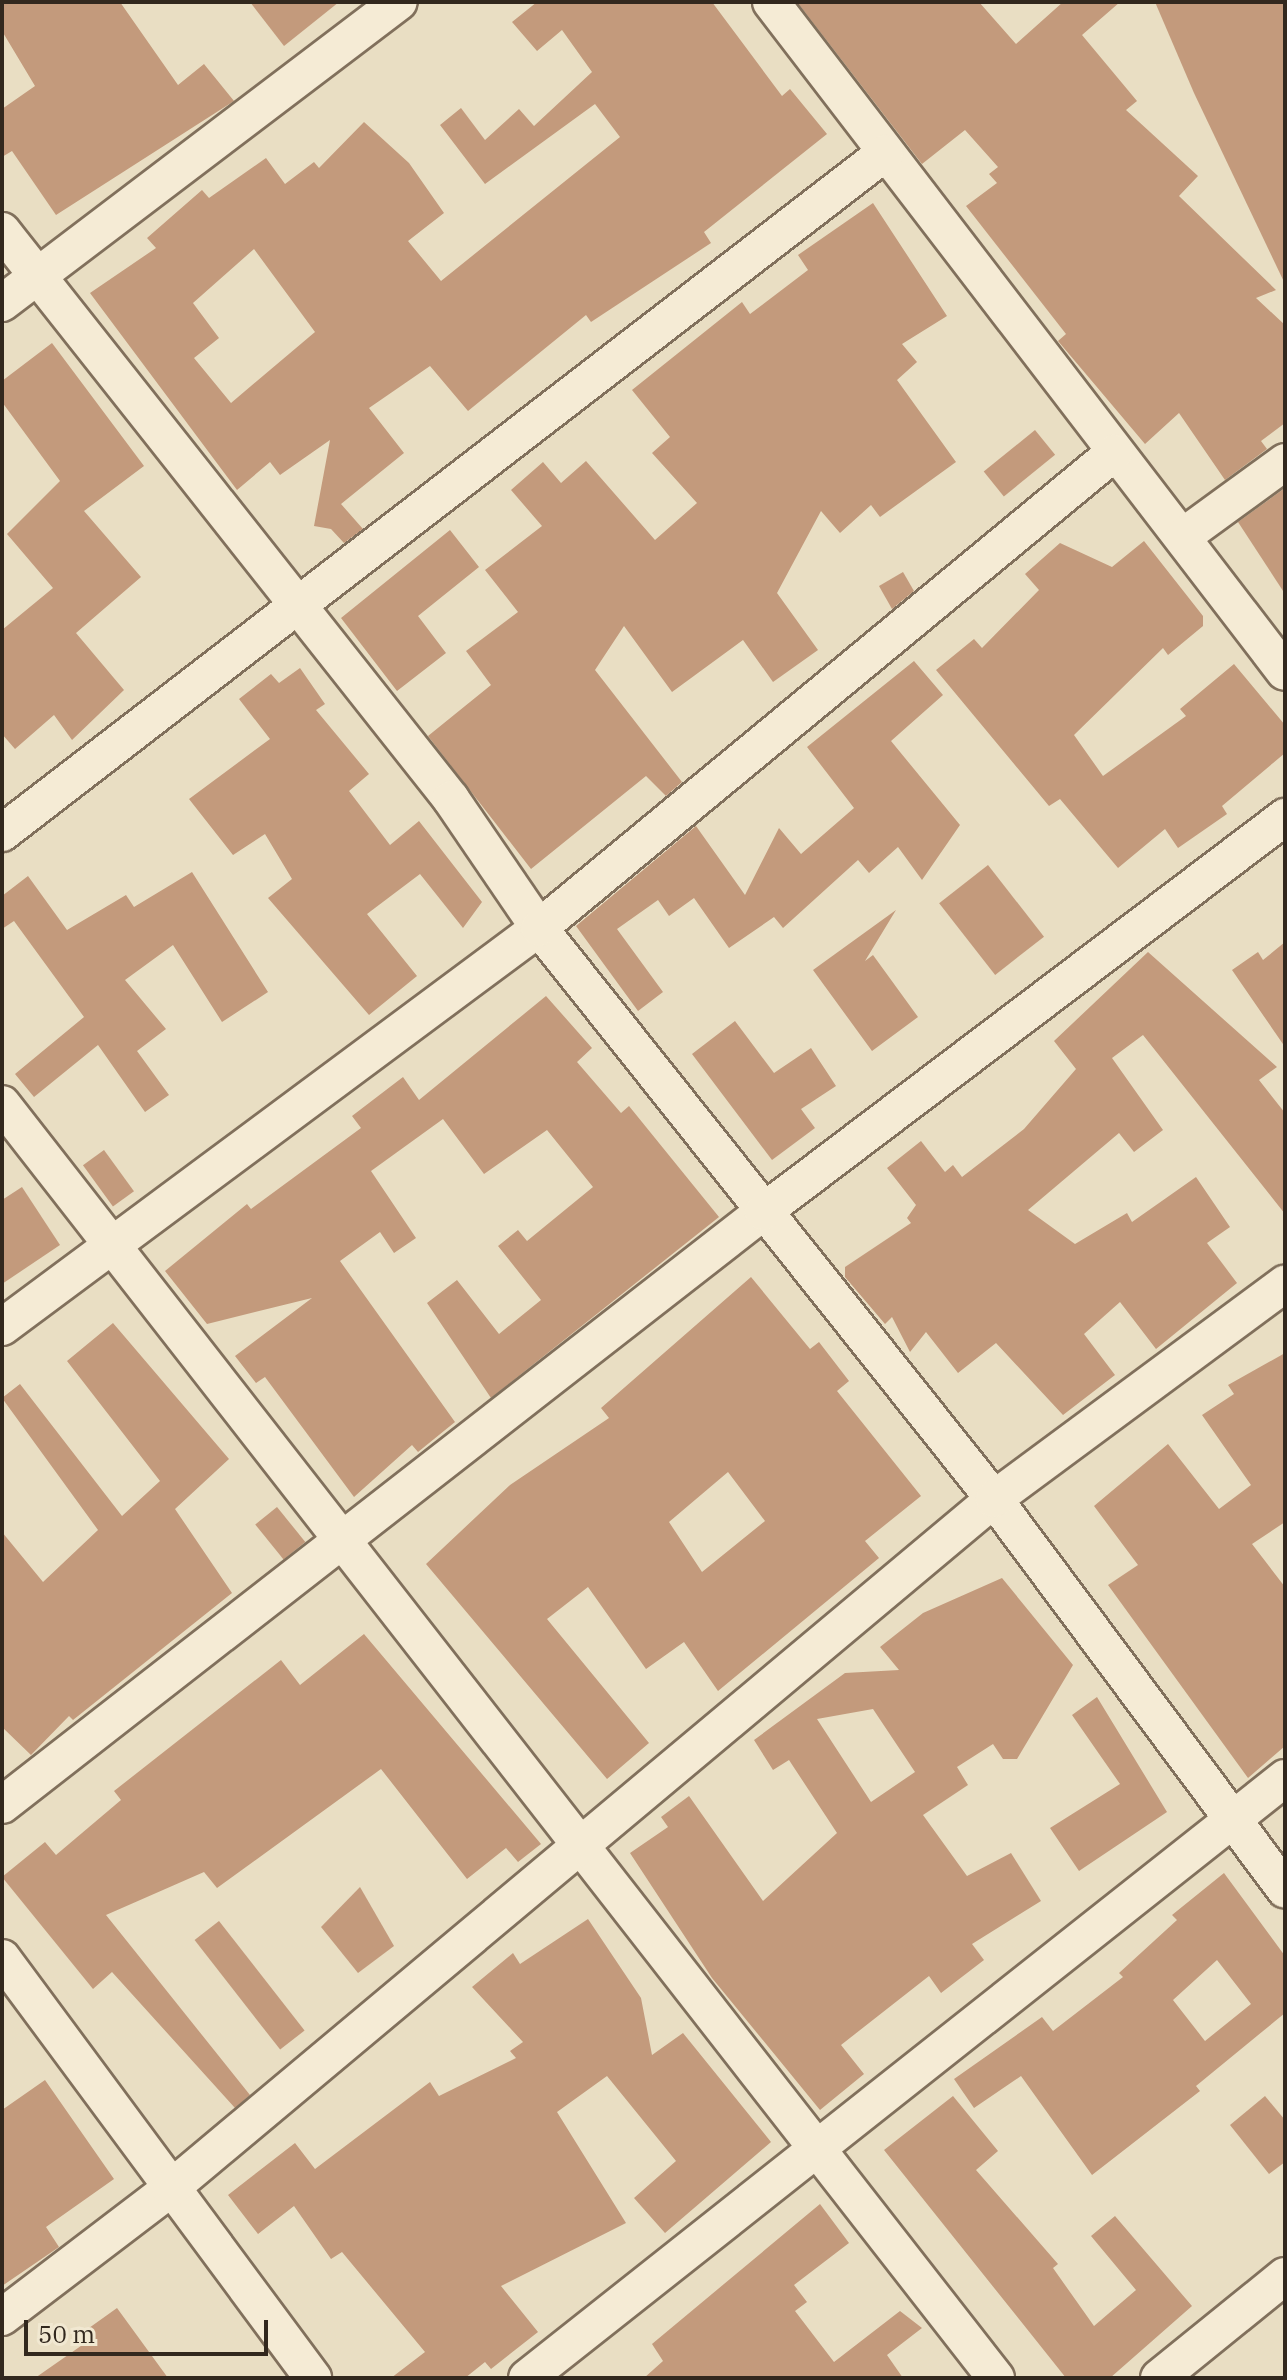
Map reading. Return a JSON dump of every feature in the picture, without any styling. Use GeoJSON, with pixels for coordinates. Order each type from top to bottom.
{"type":"FeatureCollection","features":[{"type":"Feature","properties":{"kind":"street"},"geometry":{"type":"LineString","coordinates":[[2,303],[399,2]]}},
{"type":"Feature","properties":{"kind":"street"},"geometry":{"type":"LineString","coordinates":[[771,2],[1114,453],[1185,535],[1285,672]]}},
{"type":"Feature","properties":{"kind":"street"},"geometry":{"type":"LineString","coordinates":[[2,833],[298,609],[885,153]]}},
{"type":"Feature","properties":{"kind":"street"},"geometry":{"type":"LineString","coordinates":[[2,231],[451,799],[539,928],[994,1499],[1285,1889]]}},
{"type":"Feature","properties":{"kind":"street"},"geometry":{"type":"LineString","coordinates":[[2,1327],[539,928],[1114,453]]}},
{"type":"Feature","properties":{"kind":"street"},"geometry":{"type":"LineString","coordinates":[[1185,535],[1285,462]]}},
{"type":"Feature","properties":{"kind":"street"},"geometry":{"type":"LineString","coordinates":[[2,1805],[763,1212],[1285,817]]}},
{"type":"Feature","properties":{"kind":"street"},"geometry":{"type":"LineString","coordinates":[[2,1104],[107,1246],[819,2148],[996,2378]]}},
{"type":"Feature","properties":{"kind":"street"},"geometry":{"type":"LineString","coordinates":[[2,2317],[170,2189],[581,1848],[994,1499],[1285,1284]]}},
{"type":"Feature","properties":{"kind":"street"},"geometry":{"type":"LineString","coordinates":[[527,2378],[1285,1778]]}},
{"type":"Feature","properties":{"kind":"street"},"geometry":{"type":"LineString","coordinates":[[2,1958],[170,2189],[313,2378]]}},
{"type":"Feature","properties":{"kind":"street"},"geometry":{"type":"LineString","coordinates":[[1159,2378],[1285,2276]]}},
{"type":"Feature","properties":{"kind":"building"},"geometry":{"type":"Polygon","coordinates":[[[2,2],[120,2],[178,85],[204,64],[234,101],[56,215],[12,151],[2,157],[2,109],[35,86],[2,31],[2,2]]]}},
{"type":"Feature","properties":{"kind":"building"},"geometry":{"type":"Polygon","coordinates":[[[250,2],[339,2],[284,46],[250,2]]]}},
{"type":"Feature","properties":{"kind":"building"},"geometry":{"type":"Polygon","coordinates":[[[537,2],[712,2],[782,96],[790,89],[827,134],[704,232],[711,243],[591,322],[586,315],[468,411],[430,366],[369,408],[404,453],[341,504],[363,529],[344,543],[331,529],[314,526],[330,440],[280,475],[270,462],[237,490],[90,293],[156,248],[147,238],[202,190],[209,198],[266,158],[285,184],[314,162],[319,168],[364,122],[409,163],[444,213],[408,241],[441,281],[620,137],[595,104],[485,184],[440,125],[461,108],[485,140],[519,109],[534,126],[592,72],[562,30],[537,51],[512,22],[537,2]],[[254,249],[193,303],[219,338],[194,358],[231,403],[315,332],[254,249]]]}},
{"type":"Feature","properties":{"kind":"building"},"geometry":{"type":"Polygon","coordinates":[[[797,2],[979,2],[1016,44],[1063,2],[1120,2],[1082,35],[1137,101],[1126,110],[1198,176],[1179,196],[1276,290],[1256,298],[1285,325],[1285,423],[1261,441],[1267,449],[1225,480],[1179,413],[1145,444],[1058,341],[1066,334],[966,206],[997,183],[989,174],[998,167],[965,130],[922,164],[797,2]]]}},
{"type":"Feature","properties":{"kind":"building"},"geometry":{"type":"Polygon","coordinates":[[[1155,2],[1285,2],[1285,284],[1194,93],[1155,2]]]}},
{"type":"Feature","properties":{"kind":"building"},"geometry":{"type":"Polygon","coordinates":[[[873,203],[947,316],[902,344],[917,362],[897,380],[956,462],[880,517],[871,505],[840,533],[821,511],[777,593],[818,650],[773,682],[743,640],[672,692],[624,626],[595,670],[682,782],[666,796],[646,776],[531,869],[428,736],[491,685],[466,651],[518,612],[485,570],[542,526],[511,490],[543,462],[561,483],[586,461],[655,540],[697,503],[652,453],[670,437],[632,390],[742,302],[750,314],[808,270],[798,255],[873,203]]]}},
{"type":"Feature","properties":{"kind":"building"},"geometry":{"type":"Polygon","coordinates":[[[52,343],[144,466],[84,511],[141,577],[76,633],[124,690],[72,740],[54,715],[15,749],[2,734],[2,630],[53,588],[7,534],[60,481],[2,402],[2,381],[52,343]]]}},
{"type":"Feature","properties":{"kind":"building"},"geometry":{"type":"Polygon","coordinates":[[[1035,430],[1055,455],[1004,496],[984,472],[1035,430]]]}},
{"type":"Feature","properties":{"kind":"building"},"geometry":{"type":"Polygon","coordinates":[[[1285,488],[1285,594],[1238,522],[1285,488]]]}},
{"type":"Feature","properties":{"kind":"building"},"geometry":{"type":"Polygon","coordinates":[[[450,530],[479,567],[418,616],[446,653],[397,691],[341,618],[450,530]]]}},
{"type":"Feature","properties":{"kind":"building"},"geometry":{"type":"Polygon","coordinates":[[[1144,541],[1203,616],[1203,626],[1168,655],[1163,648],[1074,735],[1103,776],[1186,716],[1180,709],[1234,664],[1285,725],[1285,753],[1222,806],[1227,814],[1178,848],[1165,829],[1118,868],[1060,799],[1049,806],[936,670],[974,639],[982,648],[1039,590],[1025,574],[1060,543],[1112,567],[1144,541]]]}},
{"type":"Feature","properties":{"kind":"building"},"geometry":{"type":"Polygon","coordinates":[[[903,572],[914,591],[892,609],[879,586],[903,572]]]}},
{"type":"Feature","properties":{"kind":"building"},"geometry":{"type":"Polygon","coordinates":[[[914,661],[943,695],[891,741],[960,825],[922,880],[898,847],[869,873],[858,860],[783,928],[774,917],[729,948],[694,898],[669,916],[658,900],[617,929],[663,992],[638,1011],[576,926],[696,826],[745,895],[779,828],[801,854],[854,808],[807,747],[914,661]]]}},
{"type":"Feature","properties":{"kind":"building"},"geometry":{"type":"Polygon","coordinates":[[[300,668],[325,704],[316,710],[369,774],[349,791],[390,845],[419,821],[482,902],[463,928],[420,874],[367,914],[417,976],[369,1015],[268,898],[292,879],[265,834],[233,855],[189,799],[270,739],[239,699],[271,674],[279,683],[300,668]]]}},
{"type":"Feature","properties":{"kind":"building"},"geometry":{"type":"Polygon","coordinates":[[[988,865],[1044,937],[995,975],[939,903],[988,865]]]}},
{"type":"Feature","properties":{"kind":"building"},"geometry":{"type":"Polygon","coordinates":[[[192,872],[268,992],[222,1022],[173,945],[125,980],[166,1029],[137,1051],[169,1095],[145,1112],[98,1045],[34,1097],[15,1074],[84,1017],[14,921],[2,929],[2,896],[28,876],[67,930],[126,895],[134,907],[192,872]]]}},
{"type":"Feature","properties":{"kind":"building"},"geometry":{"type":"Polygon","coordinates":[[[896,910],[865,961],[873,955],[918,1017],[872,1051],[813,970],[896,910]]]}},
{"type":"Feature","properties":{"kind":"building"},"geometry":{"type":"Polygon","coordinates":[[[1285,942],[1285,1047],[1232,970],[1258,952],[1263,960],[1285,942]]]}},
{"type":"Feature","properties":{"kind":"building"},"geometry":{"type":"Polygon","coordinates":[[[1148,952],[1277,1067],[1259,1080],[1285,1113],[1285,1214],[1143,1035],[1112,1058],[1163,1130],[1134,1152],[1119,1133],[1028,1210],[1075,1244],[1127,1213],[1132,1222],[1196,1177],[1230,1227],[1207,1243],[1237,1283],[1156,1349],[1120,1302],[1084,1334],[1115,1375],[1063,1415],[996,1343],[958,1373],[926,1332],[910,1352],[892,1317],[885,1324],[845,1277],[845,1267],[911,1223],[907,1218],[916,1205],[887,1168],[921,1141],[945,1172],[953,1165],[962,1177],[1024,1129],[1076,1069],[1054,1041],[1148,952]]]}},
{"type":"Feature","properties":{"kind":"building"},"geometry":{"type":"Polygon","coordinates":[[[546,996],[592,1048],[577,1062],[621,1113],[629,1106],[719,1217],[491,1398],[427,1303],[457,1280],[499,1334],[541,1300],[498,1246],[518,1230],[527,1241],[593,1187],[547,1130],[484,1174],[443,1119],[371,1171],[416,1238],[394,1253],[380,1232],[340,1261],[455,1422],[418,1452],[412,1445],[354,1497],[265,1377],[256,1383],[235,1356],[312,1298],[207,1324],[165,1271],[247,1204],[251,1209],[361,1128],[352,1116],[403,1077],[419,1100],[546,996]]]}},
{"type":"Feature","properties":{"kind":"building"},"geometry":{"type":"Polygon","coordinates":[[[735,1021],[774,1073],[811,1048],[836,1086],[801,1109],[815,1128],[772,1160],[692,1054],[735,1021]]]}},
{"type":"Feature","properties":{"kind":"building"},"geometry":{"type":"Polygon","coordinates":[[[104,1150],[134,1191],[113,1207],[83,1165],[104,1150]]]}},
{"type":"Feature","properties":{"kind":"building"},"geometry":{"type":"Polygon","coordinates":[[[22,1187],[60,1245],[2,1284],[2,1200],[22,1187]]]}},
{"type":"Feature","properties":{"kind":"building"},"geometry":{"type":"Polygon","coordinates":[[[751,1277],[810,1349],[819,1342],[849,1381],[837,1391],[921,1496],[865,1541],[879,1558],[718,1691],[684,1642],[646,1669],[588,1587],[547,1619],[649,1743],[607,1779],[426,1564],[510,1485],[609,1418],[601,1408],[751,1277]],[[728,1472],[669,1522],[702,1572],[765,1521],[728,1472]]]}},
{"type":"Feature","properties":{"kind":"building"},"geometry":{"type":"Polygon","coordinates":[[[113,1323],[229,1459],[175,1509],[232,1593],[73,1720],[69,1716],[31,1755],[2,1727],[2,1532],[43,1582],[98,1530],[2,1398],[20,1384],[122,1516],[160,1481],[67,1361],[113,1323]]]}},
{"type":"Feature","properties":{"kind":"building"},"geometry":{"type":"Polygon","coordinates":[[[1285,1353],[1285,1522],[1252,1544],[1285,1587],[1285,1746],[1248,1778],[1108,1585],[1138,1565],[1094,1506],[1168,1444],[1219,1509],[1251,1485],[1202,1415],[1234,1394],[1228,1385],[1285,1353]]]}},
{"type":"Feature","properties":{"kind":"building"},"geometry":{"type":"Polygon","coordinates":[[[277,1507],[305,1542],[284,1560],[255,1525],[277,1507]]]}},
{"type":"Feature","properties":{"kind":"building"},"geometry":{"type":"Polygon","coordinates":[[[1002,1578],[1073,1665],[1017,1759],[1003,1759],[993,1744],[957,1767],[968,1785],[923,1815],[967,1876],[1011,1853],[1041,1901],[972,1944],[984,1960],[941,1993],[929,1976],[841,2045],[864,2074],[820,2110],[712,1978],[630,1853],[668,1827],[661,1817],[689,1796],[763,1901],[837,1833],[789,1760],[773,1770],[754,1740],[845,1673],[899,1670],[880,1647],[923,1613],[1002,1578]],[[873,1709],[817,1719],[871,1802],[915,1772],[873,1709]]]}},
{"type":"Feature","properties":{"kind":"building"},"geometry":{"type":"Polygon","coordinates":[[[364,1634],[541,1844],[518,1862],[506,1848],[467,1879],[381,1769],[217,1888],[204,1872],[106,1915],[250,2095],[235,2108],[112,1972],[93,1989],[2,1877],[45,1842],[56,1855],[121,1800],[114,1791],[281,1660],[300,1685],[364,1634]]]}},
{"type":"Feature","properties":{"kind":"building"},"geometry":{"type":"Polygon","coordinates":[[[1097,1697],[1167,1812],[1079,1871],[1050,1828],[1120,1784],[1072,1715],[1097,1697]]]}},
{"type":"Feature","properties":{"kind":"building"},"geometry":{"type":"Polygon","coordinates":[[[1224,1873],[1285,1956],[1285,2013],[1196,2086],[1200,2091],[1092,2175],[1021,2076],[974,2108],[954,2079],[1042,2017],[1053,2031],[1123,1977],[1119,1973],[1177,1920],[1172,1915],[1224,1873]],[[1217,1960],[1173,2000],[1205,2041],[1251,2004],[1217,1960]]]}},
{"type":"Feature","properties":{"kind":"building"},"geometry":{"type":"Polygon","coordinates":[[[360,1887],[394,1946],[358,1973],[321,1927],[360,1887]]]}},
{"type":"Feature","properties":{"kind":"building"},"geometry":{"type":"Polygon","coordinates":[[[588,1919],[641,1998],[652,2055],[683,2033],[771,2142],[665,2233],[634,2198],[676,2161],[607,2076],[557,2112],[626,2223],[501,2286],[538,2332],[491,2369],[485,2362],[465,2378],[391,2378],[425,2352],[342,2252],[331,2259],[294,2206],[258,2234],[228,2195],[295,2143],[315,2169],[430,2082],[439,2096],[516,2058],[510,2051],[523,2042],[472,1987],[513,1953],[520,1964],[588,1919]]]}},
{"type":"Feature","properties":{"kind":"building"},"geometry":{"type":"Polygon","coordinates":[[[219,1921],[305,2031],[280,2050],[195,1940],[219,1921]]]}},
{"type":"Feature","properties":{"kind":"building"},"geometry":{"type":"Polygon","coordinates":[[[45,2080],[114,2179],[46,2227],[59,2247],[2,2286],[2,2110],[45,2080]]]}},
{"type":"Feature","properties":{"kind":"building"},"geometry":{"type":"Polygon","coordinates":[[[953,2096],[998,2151],[976,2170],[1058,2264],[1053,2268],[1094,2326],[1136,2290],[1091,2236],[1115,2216],[1192,2306],[1110,2378],[1066,2378],[884,2150],[953,2096]]]}},
{"type":"Feature","properties":{"kind":"building"},"geometry":{"type":"Polygon","coordinates":[[[1265,2096],[1285,2120],[1285,2162],[1269,2174],[1230,2125],[1265,2096]]]}},
{"type":"Feature","properties":{"kind":"building"},"geometry":{"type":"Polygon","coordinates":[[[820,2204],[849,2243],[794,2285],[807,2302],[795,2311],[834,2362],[900,2311],[922,2328],[887,2355],[903,2378],[644,2378],[663,2361],[652,2344],[820,2204]]]}},
{"type":"Feature","properties":{"kind":"building"},"geometry":{"type":"Polygon","coordinates":[[[117,2308],[168,2378],[35,2378],[88,2341],[82,2333],[117,2308]]]}}]}
